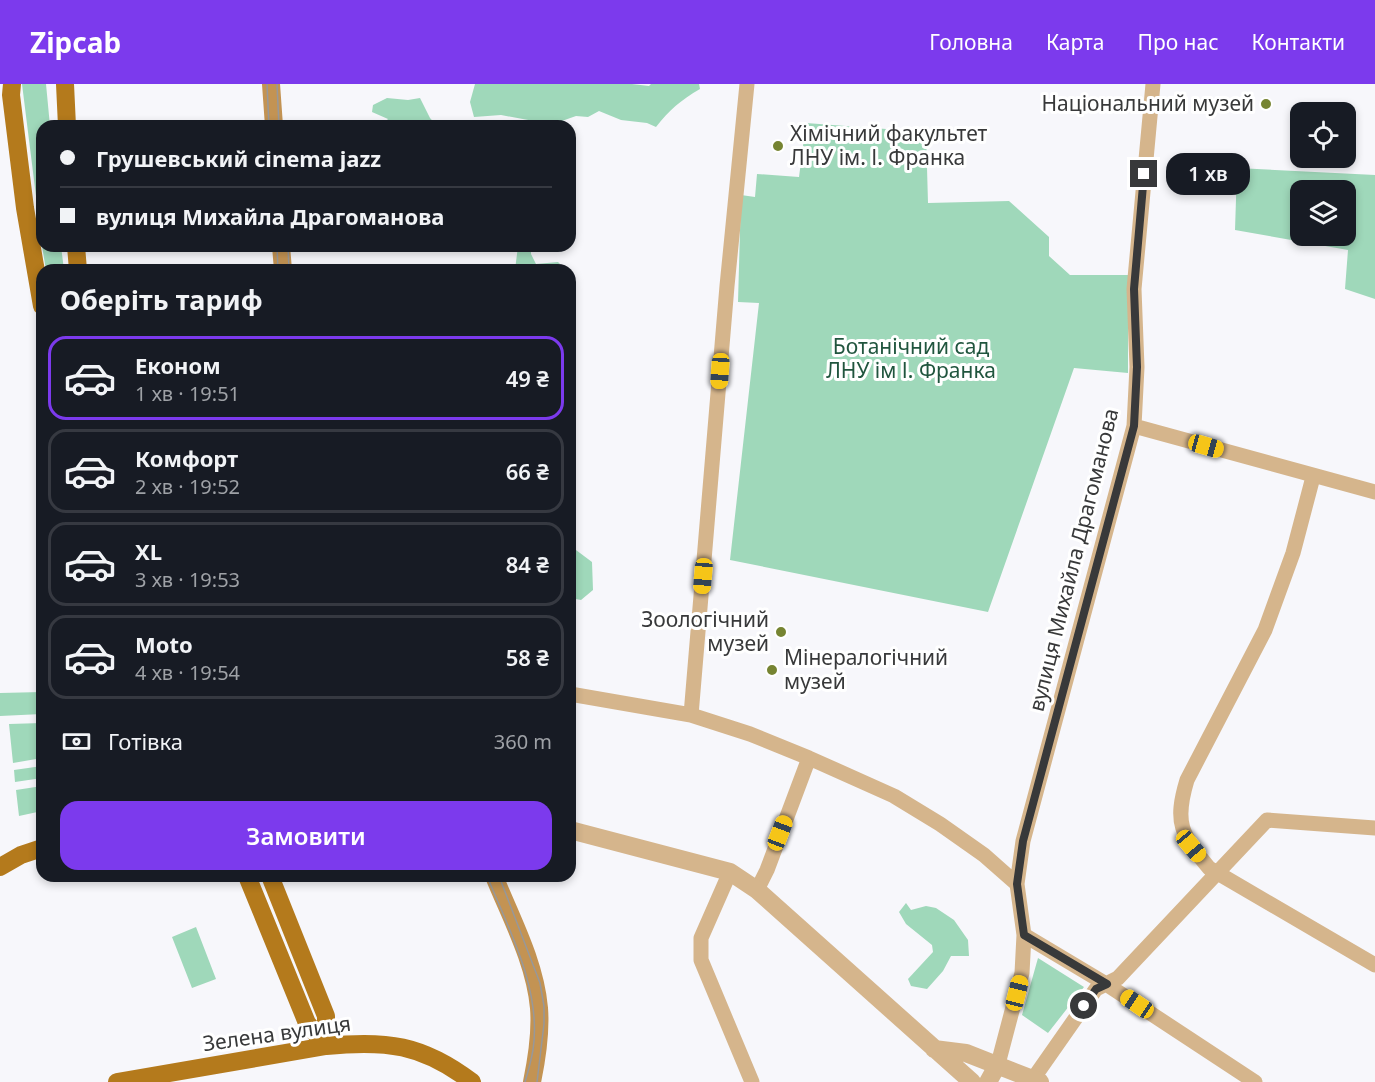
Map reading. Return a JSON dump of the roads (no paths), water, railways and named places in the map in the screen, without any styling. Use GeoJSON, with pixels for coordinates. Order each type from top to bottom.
{"type":"FeatureCollection","features":[{"type":"Feature","properties":{"kind":"main road"},"geometry":{"type":"LineString","coordinates":[[65,84],[68,120]]}},
{"type":"Feature","properties":{"kind":"main road"},"geometry":{"type":"LineString","coordinates":[[271,84],[274,120]]}},
{"type":"Feature","properties":{"kind":"main road"},"geometry":{"type":"LineString","coordinates":[[7,91],[36,271]]}},
{"type":"Feature","properties":{"kind":"main road"},"geometry":{"type":"LineString","coordinates":[[0,867],[21,855],[36,850]]}},
{"type":"Feature","properties":{"kind":"main road"},"geometry":{"type":"LineString","coordinates":[[250,882],[307,1023],[326,1046]]}},
{"type":"Feature","properties":{"kind":"main road"},"geometry":{"type":"LineString","coordinates":[[272,882],[326,1016],[326,1046]]}},
{"type":"Feature","properties":{"kind":"main road"},"geometry":{"type":"LineString","coordinates":[[496,882],[535,981],[540,1024],[538,1053],[532,1082]]}},
{"type":"Feature","properties":{"kind":"main road","name":"Зелена вулиця"},"geometry":{"type":"LineString","coordinates":[[117,1082],[326,1046],[354,1044],[392,1044],[436,1058],[472,1082]]}},
{"type":"Feature","properties":{"kind":"street"},"geometry":{"type":"LineString","coordinates":[[692,714],[727,286],[747,84]]}},
{"type":"Feature","properties":{"kind":"street","name":"вулиця Михайла Драгоманова"},"geometry":{"type":"LineString","coordinates":[[998,1064],[1022,974],[1024,935],[1017,884],[1023,841],[1134,426],[1137,367],[1134,289],[1153,84]]}},
{"type":"Feature","properties":{"kind":"street"},"geometry":{"type":"LineString","coordinates":[[1134,426],[1313,477],[1375,492]]}},
{"type":"Feature","properties":{"kind":"street"},"geometry":{"type":"LineString","coordinates":[[1313,477],[1293,553],[1265,630],[1187,780],[1181,799],[1179,820],[1191,846],[1209,868],[1375,965]]}},
{"type":"Feature","properties":{"kind":"street"},"geometry":{"type":"LineString","coordinates":[[576,695],[692,714],[809,758],[894,796],[940,824],[984,855],[1017,884]]}},
{"type":"Feature","properties":{"kind":"street"},"geometry":{"type":"LineString","coordinates":[[757,890],[767,870],[809,758]]}},
{"type":"Feature","properties":{"kind":"street"},"geometry":{"type":"LineString","coordinates":[[934,1049],[966,1053],[998,1064],[1035,1081],[1096,989],[1118,978],[1267,820],[1375,828]]}},
{"type":"Feature","properties":{"kind":"street"},"geometry":{"type":"LineString","coordinates":[[576,832],[730,872],[757,890],[972,1082]]}},
{"type":"Feature","properties":{"kind":"street"},"geometry":{"type":"LineString","coordinates":[[730,872],[701,938],[701,960],[752,1082]]}},
{"type":"Feature","properties":{"kind":"street"},"geometry":{"type":"LineString","coordinates":[[1024,935],[1107,984],[1255,1082]]}},
{"type":"Feature","properties":{"kind":"street"},"geometry":{"type":"LineString","coordinates":[[988,1082],[998,1064]]}},
{"type":"Feature","properties":{"kind":"tram line"},"geometry":{"type":"LineString","coordinates":[[267,84],[269,120]]}},
{"type":"Feature","properties":{"kind":"tram line"},"geometry":{"type":"LineString","coordinates":[[277,84],[279,120]]}},
{"type":"Feature","properties":{"kind":"tram line"},"geometry":{"type":"LineString","coordinates":[[277,252],[278,264]]}},
{"type":"Feature","properties":{"kind":"tram line"},"geometry":{"type":"LineString","coordinates":[[288,252],[289,264]]}},
{"type":"Feature","properties":{"kind":"tram line"},"geometry":{"type":"LineString","coordinates":[[490,882],[522,961],[533,1005],[535,1028],[533,1050],[525,1082]]}},
{"type":"Feature","properties":{"kind":"tram line"},"geometry":{"type":"LineString","coordinates":[[501,882],[540,983],[544,1024],[537,1082]]}},
{"type":"Feature","properties":{"kind":"place","name":"Національний музей"},"geometry":{"type":"Point","coordinates":[1266,104]}},
{"type":"Feature","properties":{"kind":"place","name":"Хімічний факультет ЛНУ ім. І. Франка"},"geometry":{"type":"Point","coordinates":[778,146]}},
{"type":"Feature","properties":{"kind":"place","name":"Зоологічний музей"},"geometry":{"type":"Point","coordinates":[781,632]}},
{"type":"Feature","properties":{"kind":"place","name":"Мінералогічний музей"},"geometry":{"type":"Point","coordinates":[772,670]}},
{"type":"Feature","properties":{"kind":"park label","name":"Ботанічний сад ЛНУ ім І. Франка"},"geometry":{"type":"Point","coordinates":[911,359]}}]}
